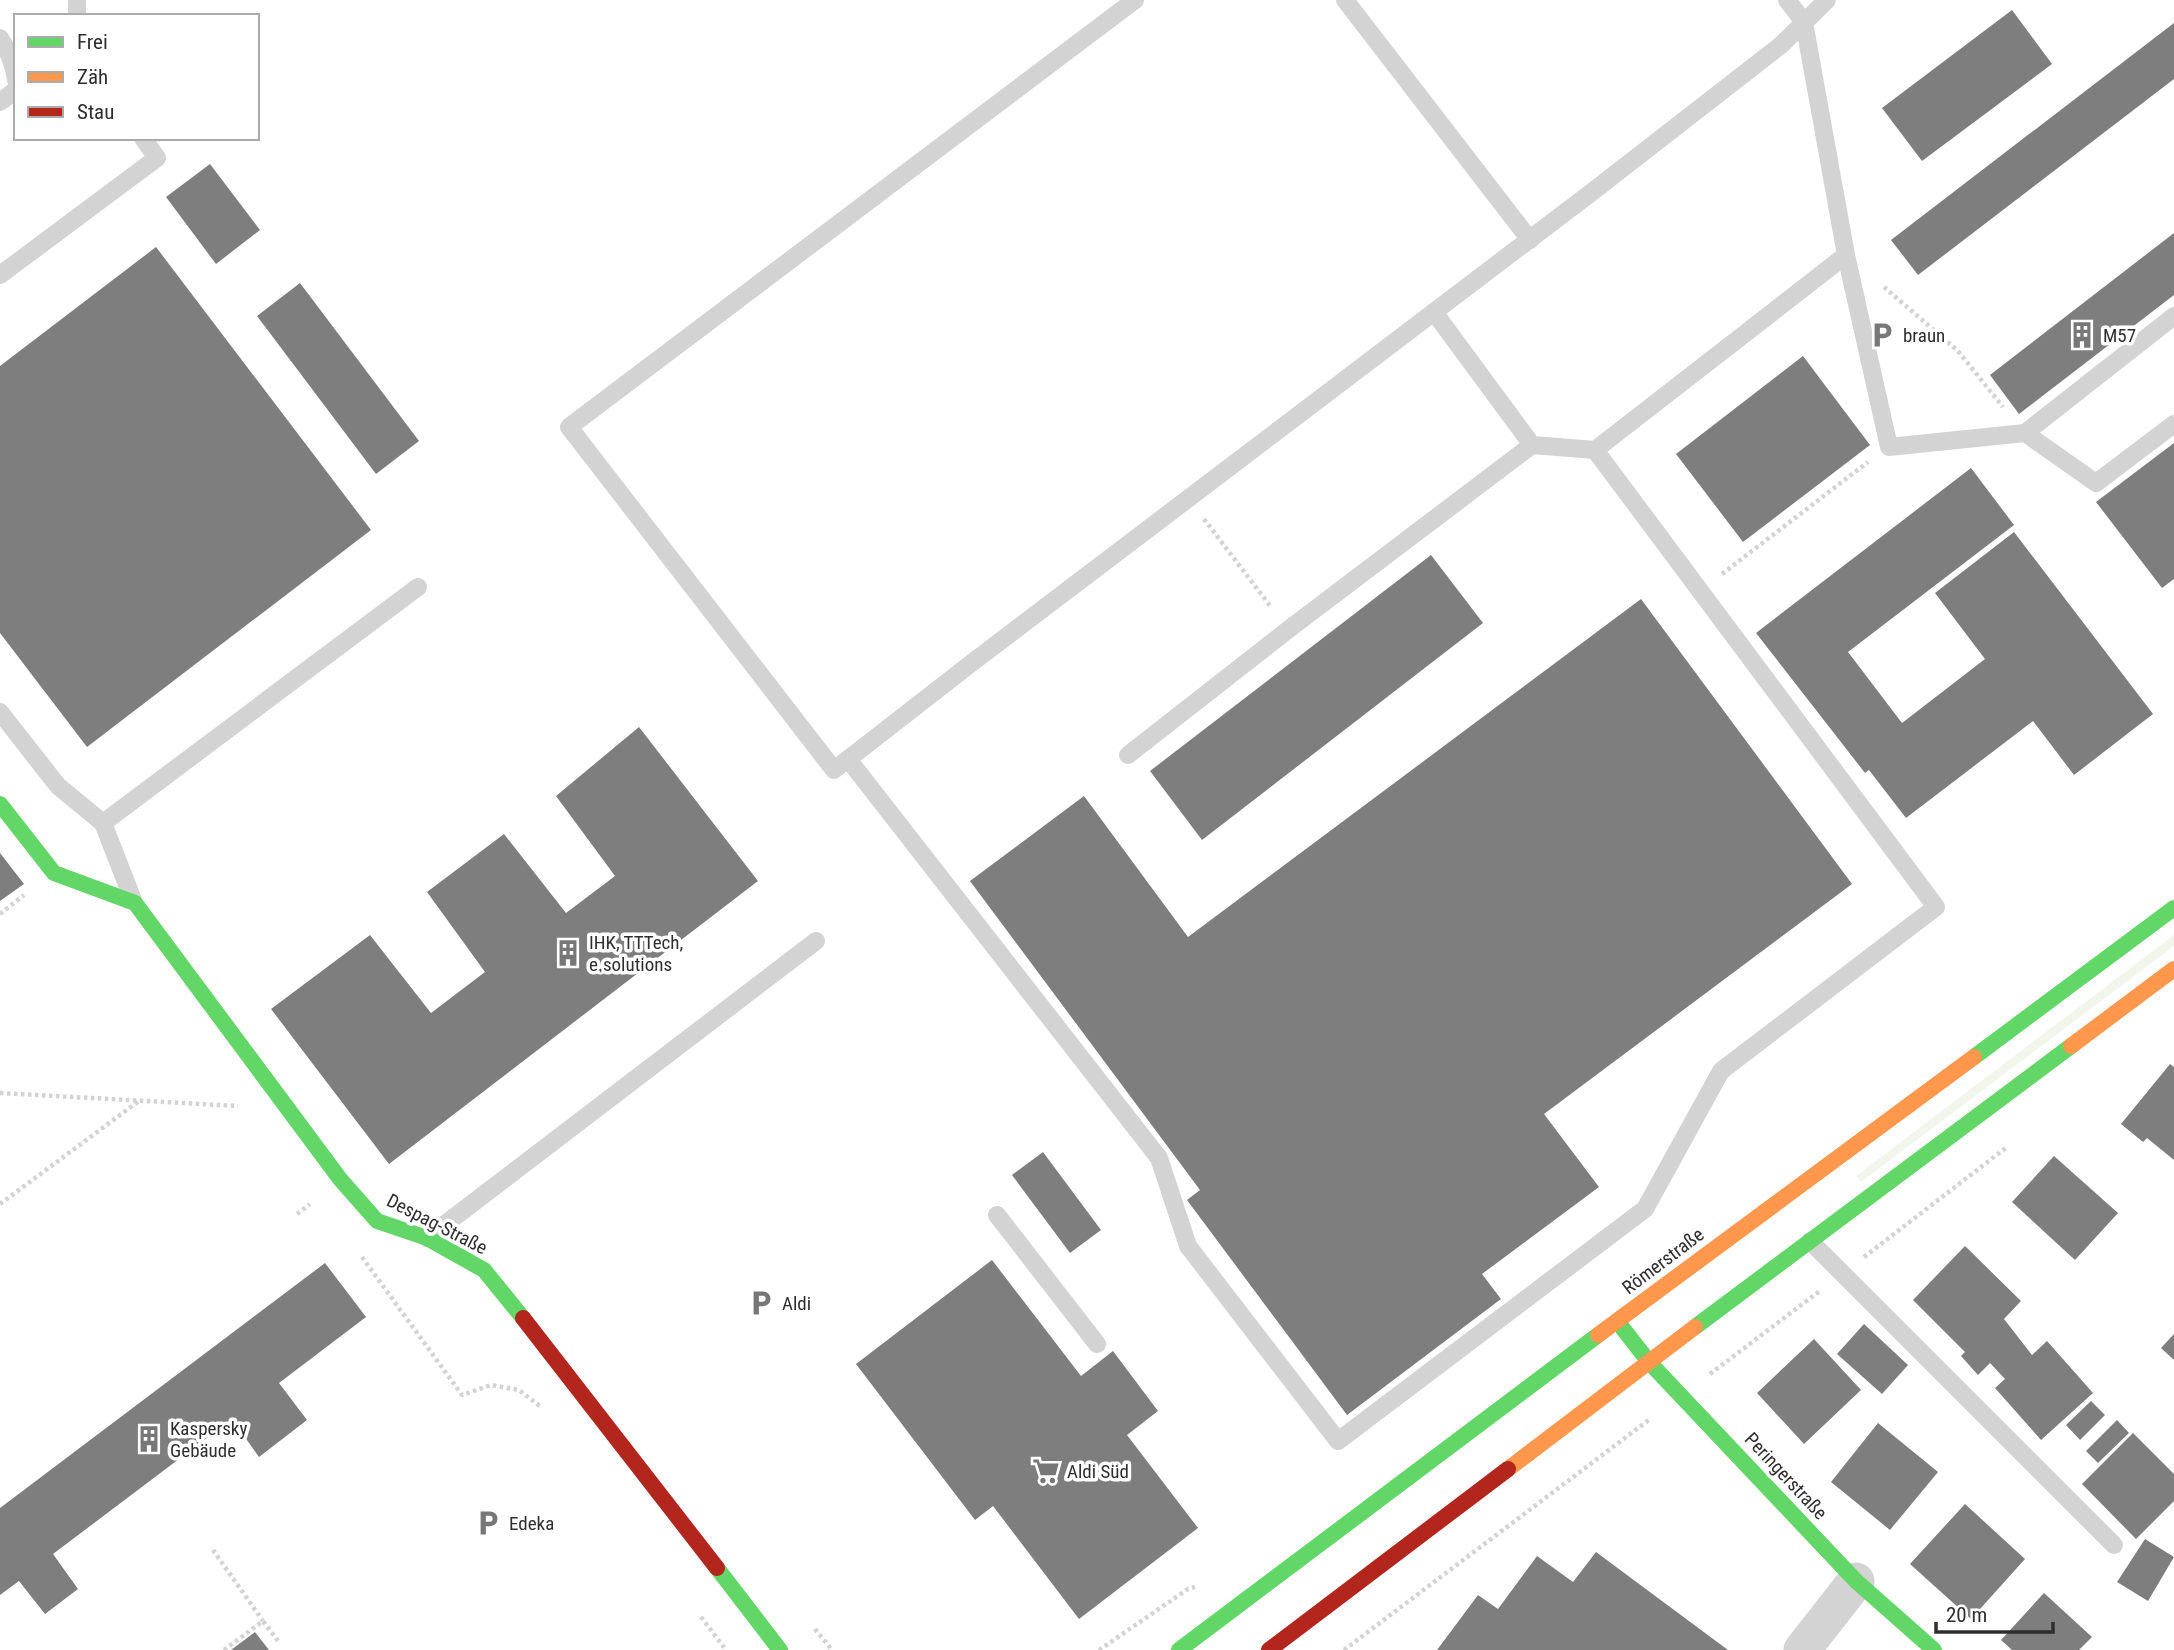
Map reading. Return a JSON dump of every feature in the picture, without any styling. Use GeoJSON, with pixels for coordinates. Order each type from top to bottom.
{"type":"FeatureCollection","features":[{"type":"Feature","properties":{"kind":"main road"},"geometry":{"type":"LineString","coordinates":[[0,804],[54,873],[135,903]]}},
{"type":"Feature","properties":{"kind":"main road","name":"Despag-Straße"},"geometry":{"type":"LineString","coordinates":[[135,903],[340,1179],[377,1220],[427,1238],[484,1270],[535,1332],[779,1650]]}},
{"type":"Feature","properties":{"kind":"main road","name":"Römerstraße"},"geometry":{"type":"LineString","coordinates":[[1180,1650],[1617,1321],[2174,908]]}},
{"type":"Feature","properties":{"kind":"main road"},"geometry":{"type":"LineString","coordinates":[[1269,1650],[2174,969]]}},
{"type":"Feature","properties":{"kind":"main road","name":"Peringerstraße"},"geometry":{"type":"LineString","coordinates":[[1617,1321],[1649,1362],[1856,1581],[1934,1650]]}},
{"type":"Feature","properties":{"kind":"street"},"geometry":{"type":"LineString","coordinates":[[1802,1650],[1856,1581]]}},
{"type":"Feature","properties":{"kind":"lane"},"geometry":{"type":"LineString","coordinates":[[1135,0],[569,427],[834,770],[1530,240],[1781,45],[1827,0]]}},
{"type":"Feature","properties":{"kind":"lane"},"geometry":{"type":"LineString","coordinates":[[1345,0],[1530,240]]}},
{"type":"Feature","properties":{"kind":"lane"},"geometry":{"type":"LineString","coordinates":[[1787,0],[1804,22],[1846,254],[1889,447],[2025,433],[2174,316]]}},
{"type":"Feature","properties":{"kind":"lane"},"geometry":{"type":"LineString","coordinates":[[0,38],[14,68]]}},
{"type":"Feature","properties":{"kind":"lane"},"geometry":{"type":"LineString","coordinates":[[0,275],[157,158],[144,140]]}},
{"type":"Feature","properties":{"kind":"lane"},"geometry":{"type":"LineString","coordinates":[[1128,755],[1532,445],[1595,450],[1846,254]]}},
{"type":"Feature","properties":{"kind":"lane"},"geometry":{"type":"LineString","coordinates":[[1434,312],[1532,445]]}},
{"type":"Feature","properties":{"kind":"lane"},"geometry":{"type":"LineString","coordinates":[[2025,433],[2096,483],[2174,424]]}},
{"type":"Feature","properties":{"kind":"lane"},"geometry":{"type":"LineString","coordinates":[[848,759],[1159,1158],[1188,1246],[1338,1441],[1644,1209],[1721,1071],[1936,907],[1595,450]]}},
{"type":"Feature","properties":{"kind":"lane"},"geometry":{"type":"LineString","coordinates":[[103,823],[418,587]]}},
{"type":"Feature","properties":{"kind":"lane"},"geometry":{"type":"LineString","coordinates":[[0,712],[58,786],[103,823],[135,903]]}},
{"type":"Feature","properties":{"kind":"lane"},"geometry":{"type":"LineString","coordinates":[[427,1238],[816,941]]}},
{"type":"Feature","properties":{"kind":"lane"},"geometry":{"type":"LineString","coordinates":[[997,1215],[1097,1344]]}},
{"type":"Feature","properties":{"kind":"lane"},"geometry":{"type":"LineString","coordinates":[[1810,1241],[2113,1545]]}},
{"type":"Feature","properties":{"kind":"path"},"geometry":{"type":"LineString","coordinates":[[1846,254],[1958,351],[2025,433]]}},
{"type":"Feature","properties":{"kind":"path"},"geometry":{"type":"LineString","coordinates":[[1700,591],[1889,447]]}},
{"type":"Feature","properties":{"kind":"path"},"geometry":{"type":"LineString","coordinates":[[1188,498],[1289,629]]}},
{"type":"Feature","properties":{"kind":"path"},"geometry":{"type":"LineString","coordinates":[[0,1093],[288,1109]]}},
{"type":"Feature","properties":{"kind":"path"},"geometry":{"type":"LineString","coordinates":[[0,1204],[140,1100]]}},
{"type":"Feature","properties":{"kind":"path"},"geometry":{"type":"LineString","coordinates":[[1344,1650],[2008,1147]]}},
{"type":"Feature","properties":{"kind":"path"},"geometry":{"type":"LineString","coordinates":[[377,1220],[359,1254],[462,1395],[491,1385],[519,1390],[551,1415]]}},
{"type":"Feature","properties":{"kind":"path"},"geometry":{"type":"LineString","coordinates":[[213,1550],[278,1641]]}},
{"type":"Feature","properties":{"kind":"path"},"geometry":{"type":"LineString","coordinates":[[1099,1650],[1188,1589]]}},
{"type":"Feature","properties":{"kind":"path"},"geometry":{"type":"LineString","coordinates":[[697,1612],[726,1650]]}},
{"type":"Feature","properties":{"kind":"path"},"geometry":{"type":"LineString","coordinates":[[224,1650],[263,1621]]}},
{"type":"Feature","properties":{"kind":"shaded area"},"geometry":{"type":"Polygon","coordinates":[[[2174,935],[2174,946],[1861,1182],[1856,1176],[2174,935]]]}},
{"type":"Feature","properties":{"kind":"building"},"geometry":{"type":"Polygon","coordinates":[[[2012,10],[2052,64],[1922,161],[1882,108],[2012,10]]]}},
{"type":"Feature","properties":{"kind":"building"},"geometry":{"type":"Polygon","coordinates":[[[2174,23],[2174,79],[1918,275],[1891,240],[2174,23]]]}},
{"type":"Feature","properties":{"kind":"building"},"geometry":{"type":"Polygon","coordinates":[[[210,164],[260,230],[216,264],[166,197],[210,164]]]}},
{"type":"Feature","properties":{"kind":"building","name":"M57"},"geometry":{"type":"Polygon","coordinates":[[[2174,233],[2174,295],[2019,414],[1990,375],[2174,233]]]}},
{"type":"Feature","properties":{"kind":"building"},"geometry":{"type":"Polygon","coordinates":[[[156,247],[371,530],[87,747],[0,633],[0,366],[156,247]]]}},
{"type":"Feature","properties":{"kind":"building"},"geometry":{"type":"Polygon","coordinates":[[[300,283],[419,441],[376,474],[257,316],[300,283]]]}},
{"type":"Feature","properties":{"kind":"building"},"geometry":{"type":"Polygon","coordinates":[[[1803,356],[1870,445],[1743,542],[1676,454],[1803,356]]]}},
{"type":"Feature","properties":{"kind":"building"},"geometry":{"type":"Polygon","coordinates":[[[2174,443],[2174,579],[2162,588],[2096,502],[2174,443]]]}},
{"type":"Feature","properties":{"kind":"building"},"geometry":{"type":"Polygon","coordinates":[[[1971,468],[2014,525],[1848,652],[1902,723],[1985,659],[1935,593],[2014,532],[2153,714],[2074,775],[2033,721],[1906,818],[1869,770],[1865,773],[1756,633],[1971,468]]]}},
{"type":"Feature","properties":{"kind":"building"},"geometry":{"type":"Polygon","coordinates":[[[1431,555],[1483,623],[1202,840],[1150,771],[1431,555]]]}},
{"type":"Feature","properties":{"kind":"building"},"geometry":{"type":"Polygon","coordinates":[[[1641,599],[1852,884],[1544,1114],[1599,1187],[1482,1274],[1501,1299],[1347,1415],[1187,1200],[1200,1190],[970,881],[1084,796],[1188,937],[1641,599]]]}},
{"type":"Feature","properties":{"kind":"building","name":"IHK, TTTech, e.solutions"},"geometry":{"type":"Polygon","coordinates":[[[639,727],[758,881],[389,1164],[271,1009],[370,935],[431,1013],[485,972],[427,892],[504,834],[566,913],[615,876],[556,796],[639,727]]]}},
{"type":"Feature","properties":{"kind":"building"},"geometry":{"type":"Polygon","coordinates":[[[0,853],[24,884],[0,901],[0,853]]]}},
{"type":"Feature","properties":{"kind":"building"},"geometry":{"type":"Polygon","coordinates":[[[2170,1064],[2174,1067],[2174,1160],[2147,1138],[2143,1142],[2121,1124],[2170,1064]]]}},
{"type":"Feature","properties":{"kind":"building"},"geometry":{"type":"Polygon","coordinates":[[[1043,1152],[1101,1230],[1070,1253],[1012,1175],[1043,1152]]]}},
{"type":"Feature","properties":{"kind":"building"},"geometry":{"type":"Polygon","coordinates":[[[2054,1156],[2118,1213],[2075,1260],[2012,1202],[2054,1156]]]}},
{"type":"Feature","properties":{"kind":"building"},"geometry":{"type":"Polygon","coordinates":[[[1965,1246],[2021,1301],[2004,1319],[2032,1355],[2047,1341],[2093,1393],[2041,1440],[1995,1388],[2005,1379],[1990,1363],[1978,1375],[1961,1356],[1965,1352],[1913,1300],[1965,1246]]]}},
{"type":"Feature","properties":{"kind":"building","name":"Aldi Süd"},"geometry":{"type":"Polygon","coordinates":[[[992,1260],[1081,1376],[1113,1351],[1158,1411],[1127,1435],[1198,1528],[1079,1619],[993,1506],[975,1520],[856,1364],[992,1260]]]}},
{"type":"Feature","properties":{"kind":"building","name":"Kaspersky Gebäude"},"geometry":{"type":"Polygon","coordinates":[[[325,1263],[366,1317],[279,1383],[307,1420],[259,1457],[232,1419],[53,1554],[78,1589],[45,1614],[19,1581],[0,1595],[0,1508],[325,1263]]]}},
{"type":"Feature","properties":{"kind":"building"},"geometry":{"type":"Polygon","coordinates":[[[1864,1324],[1908,1365],[1882,1394],[1837,1354],[1864,1324]]]}},
{"type":"Feature","properties":{"kind":"building"},"geometry":{"type":"Polygon","coordinates":[[[2174,1334],[2174,1360],[2161,1348],[2174,1334]]]}},
{"type":"Feature","properties":{"kind":"building"},"geometry":{"type":"Polygon","coordinates":[[[1814,1339],[1861,1390],[1804,1444],[1757,1393],[1814,1339]]]}},
{"type":"Feature","properties":{"kind":"building"},"geometry":{"type":"Polygon","coordinates":[[[2091,1401],[2105,1415],[2080,1440],[2066,1425],[2091,1401]]]}},
{"type":"Feature","properties":{"kind":"building"},"geometry":{"type":"Polygon","coordinates":[[[2117,1420],[2129,1433],[2098,1463],[2086,1451],[2117,1420]]]}},
{"type":"Feature","properties":{"kind":"building"},"geometry":{"type":"Polygon","coordinates":[[[1878,1423],[1938,1472],[1890,1530],[1831,1482],[1878,1423]]]}},
{"type":"Feature","properties":{"kind":"building"},"geometry":{"type":"Polygon","coordinates":[[[2133,1433],[2174,1474],[2174,1501],[2136,1539],[2082,1484],[2133,1433]]]}},
{"type":"Feature","properties":{"kind":"building"},"geometry":{"type":"Polygon","coordinates":[[[1965,1504],[2025,1559],[1971,1619],[1910,1564],[1965,1504]]]}},
{"type":"Feature","properties":{"kind":"building"},"geometry":{"type":"Polygon","coordinates":[[[2145,1539],[2174,1557],[2148,1601],[2117,1582],[2145,1539]]]}},
{"type":"Feature","properties":{"kind":"building"},"geometry":{"type":"Polygon","coordinates":[[[1596,1552],[1728,1650],[1437,1650],[1478,1595],[1498,1609],[1537,1556],[1573,1582],[1596,1552]]]}},
{"type":"Feature","properties":{"kind":"building"},"geometry":{"type":"Polygon","coordinates":[[[2044,1593],[2092,1637],[2079,1650],[2012,1650],[2001,1640],[2044,1593]]]}},
{"type":"Feature","properties":{"kind":"building"},"geometry":{"type":"Polygon","coordinates":[[[255,1632],[269,1650],[231,1650],[255,1632]]]}},
{"type":"Feature","properties":{"kind":"traffic: fast"},"geometry":{"type":"LineString","coordinates":[[0,804],[54,873],[135,903],[340,1179],[377,1221],[427,1238],[484,1270],[523,1318]]}},
{"type":"Feature","properties":{"kind":"traffic: fast"},"geometry":{"type":"LineString","coordinates":[[1974,1057],[2174,908]]}},
{"type":"Feature","properties":{"kind":"traffic: fast"},"geometry":{"type":"LineString","coordinates":[[1695,1327],[2071,1046]]}},
{"type":"Feature","properties":{"kind":"traffic: fast"},"geometry":{"type":"LineString","coordinates":[[1617,1321],[1649,1362],[1856,1581],[1934,1650]]}},
{"type":"Feature","properties":{"kind":"traffic: fast"},"geometry":{"type":"LineString","coordinates":[[1179,1650],[1598,1335]]}},
{"type":"Feature","properties":{"kind":"traffic: fast"},"geometry":{"type":"LineString","coordinates":[[717,1568],[780,1650]]}},
{"type":"Feature","properties":{"kind":"traffic: slow"},"geometry":{"type":"LineString","coordinates":[[2071,1046],[2174,969]]}},
{"type":"Feature","properties":{"kind":"traffic: slow"},"geometry":{"type":"LineString","coordinates":[[1598,1335],[1974,1057]]}},
{"type":"Feature","properties":{"kind":"traffic: slow"},"geometry":{"type":"LineString","coordinates":[[1508,1469],[1695,1327]]}},
{"type":"Feature","properties":{"kind":"traffic: jam"},"geometry":{"type":"LineString","coordinates":[[523,1318],[717,1568]]}},
{"type":"Feature","properties":{"kind":"traffic: jam"},"geometry":{"type":"LineString","coordinates":[[1269,1650],[1508,1469]]}},
{"type":"Feature","properties":{"kind":"place","name":"braun"},"geometry":{"type":"Point","coordinates":[1882,335]}},
{"type":"Feature","properties":{"kind":"place","name":"M57"},"geometry":{"type":"Point","coordinates":[2082,335]}},
{"type":"Feature","properties":{"kind":"place","name":"IHK, TTTech, e.solutions"},"geometry":{"type":"Point","coordinates":[568,953]}},
{"type":"Feature","properties":{"kind":"place","name":"Aldi"},"geometry":{"type":"Point","coordinates":[761,1303]}},
{"type":"Feature","properties":{"kind":"place","name":"Kaspersky Gebäude"},"geometry":{"type":"Point","coordinates":[149,1439]}},
{"type":"Feature","properties":{"kind":"place","name":"Aldi Süd"},"geometry":{"type":"Point","coordinates":[1046,1471]}},
{"type":"Feature","properties":{"kind":"place","name":"Edeka"},"geometry":{"type":"Point","coordinates":[488,1523]}}]}
